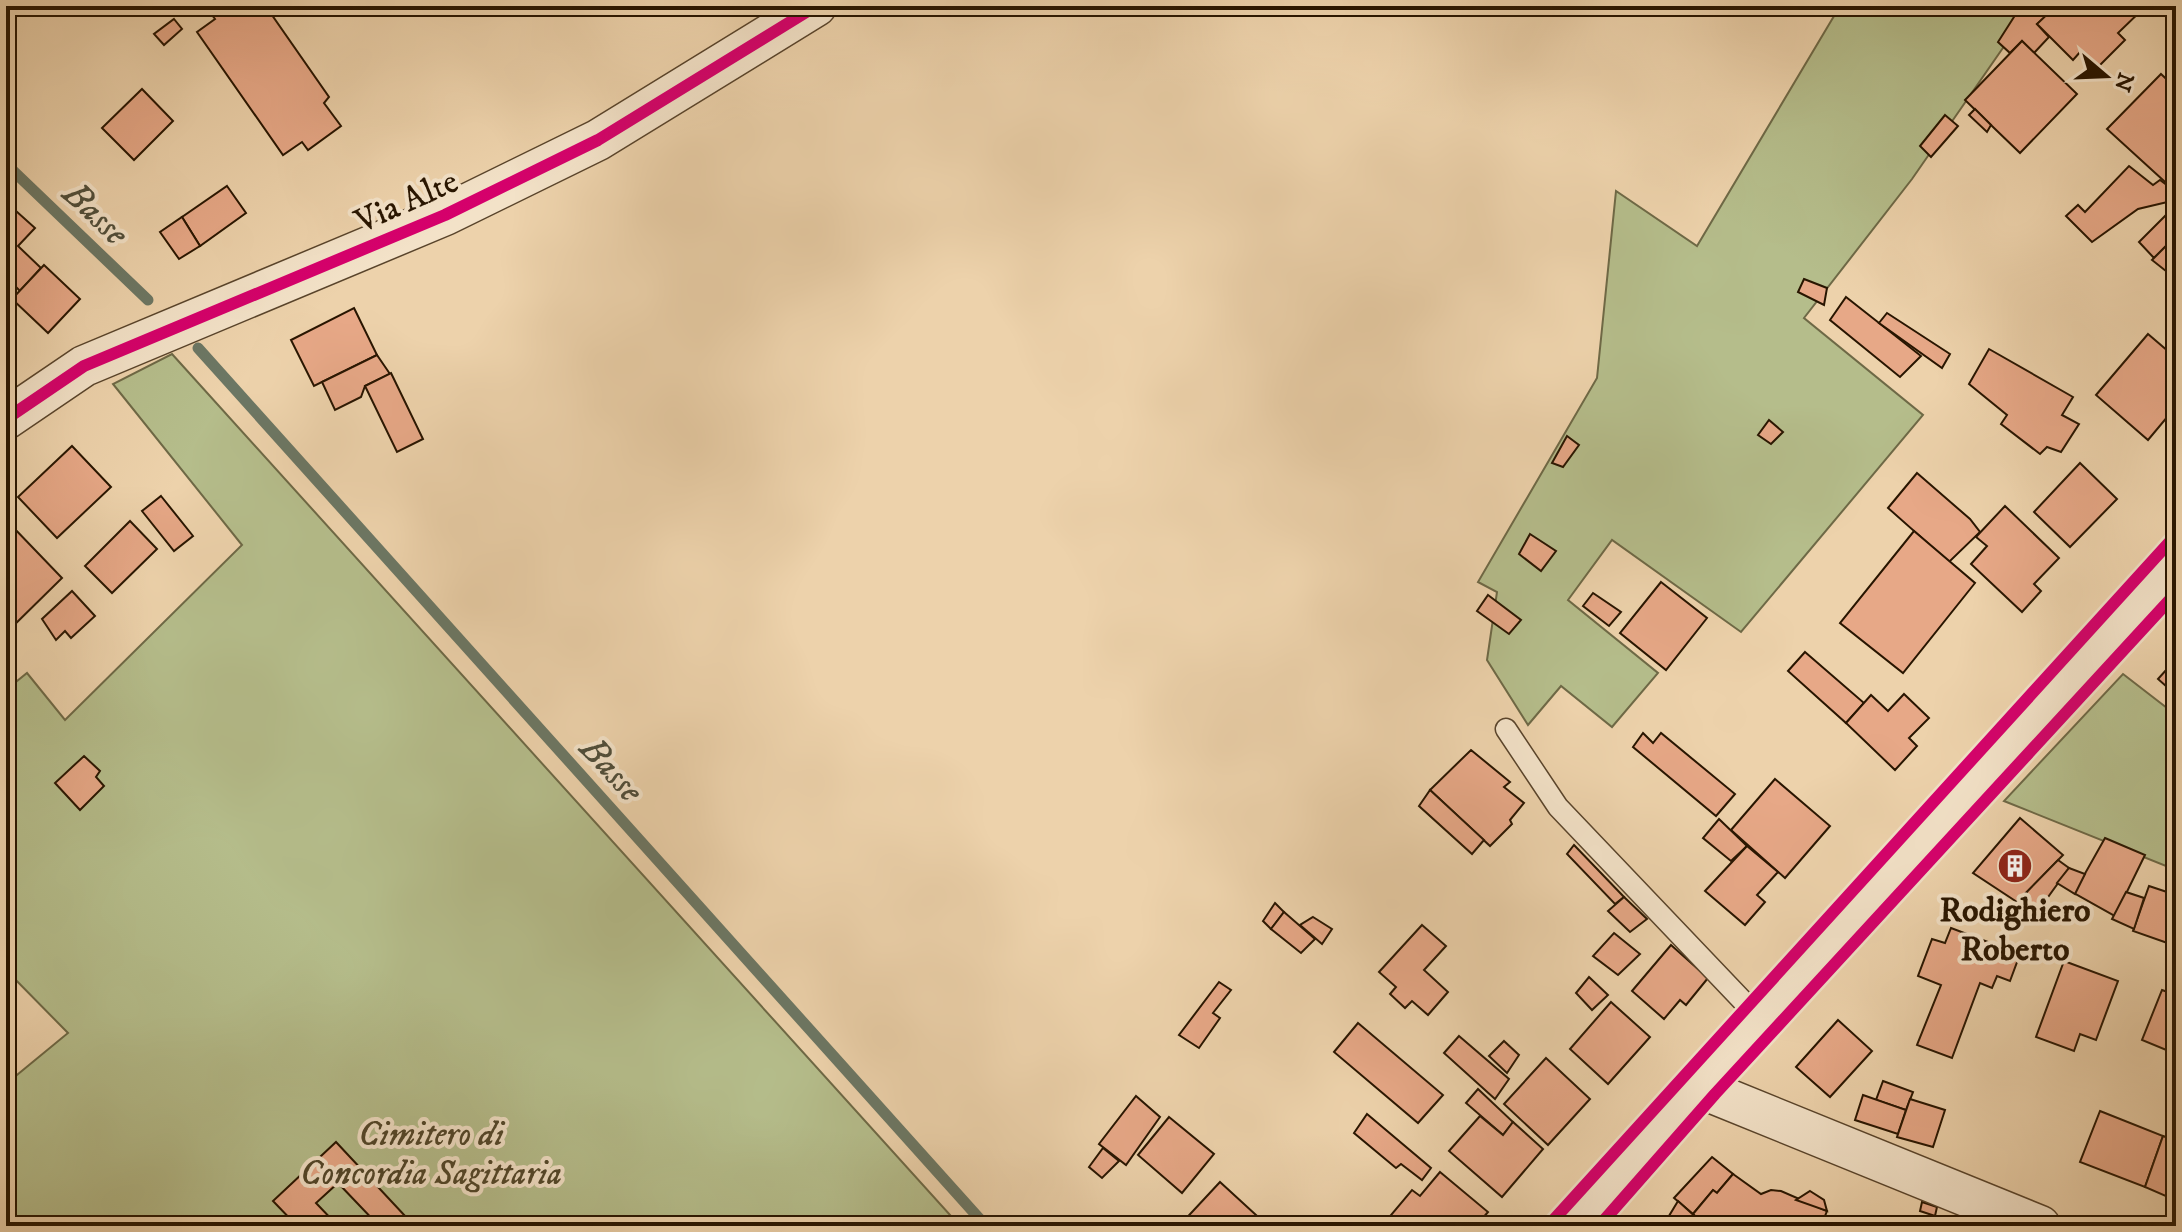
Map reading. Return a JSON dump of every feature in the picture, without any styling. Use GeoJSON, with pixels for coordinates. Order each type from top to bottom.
{"type":"FeatureCollection","features":[{"type":"Feature","properties":{"kind":"street","name":"Via Alte"},"geometry":{"type":"LineString","coordinates":[[6,419],[84,366],[445,215],[598,140],[816,6]]}},
{"type":"Feature","properties":{"kind":"street"},"geometry":{"type":"LineString","coordinates":[[1574,1226],[2176,558]]}},
{"type":"Feature","properties":{"kind":"street"},"geometry":{"type":"LineString","coordinates":[[1702,1081],[1715,1094],[2040,1226]]}},
{"type":"Feature","properties":{"kind":"lane"},"geometry":{"type":"LineString","coordinates":[[1506,729],[1558,807],[1760,1019]]}},
{"type":"Feature","properties":{"kind":"green space"},"geometry":{"type":"Polygon","coordinates":[[[1840,6],[2032,6],[1912,179],[1804,318],[1923,415],[1741,632],[1612,540],[1568,600],[1658,673],[1612,727],[1561,686],[1528,725],[1487,660],[1497,592],[1478,582],[1597,378],[1616,191],[1697,246],[1840,6]]]}},
{"type":"Feature","properties":{"kind":"green space","name":"Cimitero di Concordia Sagittaria"},"geometry":{"type":"Polygon","coordinates":[[[172,354],[960,1226],[6,1226],[6,1084],[68,1033],[6,970],[6,690],[27,673],[65,720],[242,545],[113,384],[172,354]]]}},
{"type":"Feature","properties":{"kind":"green space"},"geometry":{"type":"Polygon","coordinates":[[[2123,674],[2176,715],[2176,870],[2004,801],[2123,674]]]}},
{"type":"Feature","properties":{"kind":"building"},"geometry":{"type":"Polygon","coordinates":[[[217,6],[257,6],[261,13],[267,8],[329,97],[324,103],[341,126],[308,150],[302,142],[283,155],[197,32],[215,19],[209,11],[217,6]]]}},
{"type":"Feature","properties":{"kind":"building"},"geometry":{"type":"Polygon","coordinates":[[[2021,6],[2048,6],[2052,11],[2037,24],[2049,37],[2034,53],[2022,41],[2010,53],[1998,42],[2021,6]]]}},
{"type":"Feature","properties":{"kind":"building"},"geometry":{"type":"Polygon","coordinates":[[[2056,6],[2146,6],[2118,33],[2125,40],[2098,67],[2081,51],[2073,60],[2037,24],[2056,6]]]}},
{"type":"Feature","properties":{"kind":"building"},"geometry":{"type":"Polygon","coordinates":[[[174,19],[182,29],[164,45],[154,34],[174,19]]]}},
{"type":"Feature","properties":{"kind":"building"},"geometry":{"type":"Polygon","coordinates":[[[2022,41],[2077,94],[2020,153],[1965,100],[2022,41]]]}},
{"type":"Feature","properties":{"kind":"building"},"geometry":{"type":"Polygon","coordinates":[[[2161,74],[2176,88],[2175,191],[2107,129],[2161,74]]]}},
{"type":"Feature","properties":{"kind":"building"},"geometry":{"type":"Polygon","coordinates":[[[142,89],[173,121],[134,160],[102,128],[142,89]]]}},
{"type":"Feature","properties":{"kind":"building"},"geometry":{"type":"Polygon","coordinates":[[[1975,109],[1991,125],[1987,132],[1969,115],[1975,109]]]}},
{"type":"Feature","properties":{"kind":"building"},"geometry":{"type":"Polygon","coordinates":[[[1945,115],[1958,126],[1931,157],[1920,146],[1945,115]]]}},
{"type":"Feature","properties":{"kind":"building"},"geometry":{"type":"Polygon","coordinates":[[[2129,166],[2153,185],[2160,180],[2176,192],[2176,200],[2138,209],[2092,242],[2066,216],[2078,205],[2085,212],[2129,166]]]}},
{"type":"Feature","properties":{"kind":"building"},"geometry":{"type":"Polygon","coordinates":[[[227,186],[246,213],[200,246],[182,217],[227,186]]]}},
{"type":"Feature","properties":{"kind":"building"},"geometry":{"type":"Polygon","coordinates":[[[6,202],[35,228],[18,246],[41,268],[20,291],[10,281],[14,277],[6,269],[6,202]]]}},
{"type":"Feature","properties":{"kind":"building"},"geometry":{"type":"Polygon","coordinates":[[[2176,205],[2176,236],[2154,258],[2139,242],[2176,205]]]}},
{"type":"Feature","properties":{"kind":"building"},"geometry":{"type":"Polygon","coordinates":[[[182,217],[200,246],[179,259],[160,232],[182,217]]]}},
{"type":"Feature","properties":{"kind":"building"},"geometry":{"type":"Polygon","coordinates":[[[2176,236],[2176,279],[2152,260],[2176,236]]]}},
{"type":"Feature","properties":{"kind":"building"},"geometry":{"type":"Polygon","coordinates":[[[44,265],[80,299],[48,333],[12,299],[44,265]]]}},
{"type":"Feature","properties":{"kind":"building"},"geometry":{"type":"Polygon","coordinates":[[[1804,279],[1827,288],[1824,305],[1798,292],[1804,279]]]}},
{"type":"Feature","properties":{"kind":"building"},"geometry":{"type":"Polygon","coordinates":[[[1846,297],[1921,356],[1900,377],[1830,320],[1846,297]]]}},
{"type":"Feature","properties":{"kind":"building"},"geometry":{"type":"Polygon","coordinates":[[[354,308],[377,355],[314,386],[291,340],[354,308]]]}},
{"type":"Feature","properties":{"kind":"building"},"geometry":{"type":"Polygon","coordinates":[[[1887,313],[1950,354],[1942,368],[1879,323],[1887,313]]]}},
{"type":"Feature","properties":{"kind":"building"},"geometry":{"type":"Polygon","coordinates":[[[2148,334],[2176,358],[2176,415],[2173,419],[2168,416],[2148,440],[2096,395],[2148,334]]]}},
{"type":"Feature","properties":{"kind":"building"},"geometry":{"type":"Polygon","coordinates":[[[1989,349],[2073,397],[2062,415],[2079,424],[2061,452],[2047,447],[2040,454],[2001,424],[2007,415],[1969,384],[1989,349]]]}},
{"type":"Feature","properties":{"kind":"building"},"geometry":{"type":"Polygon","coordinates":[[[377,355],[390,374],[365,386],[361,397],[335,410],[322,382],[377,355]]]}},
{"type":"Feature","properties":{"kind":"building"},"geometry":{"type":"Polygon","coordinates":[[[391,373],[423,439],[397,452],[365,386],[391,373]]]}},
{"type":"Feature","properties":{"kind":"building"},"geometry":{"type":"Polygon","coordinates":[[[1769,420],[1783,432],[1771,444],[1758,435],[1769,420]]]}},
{"type":"Feature","properties":{"kind":"building"},"geometry":{"type":"Polygon","coordinates":[[[1567,436],[1579,445],[1563,467],[1552,463],[1567,436]]]}},
{"type":"Feature","properties":{"kind":"building"},"geometry":{"type":"Polygon","coordinates":[[[72,446],[111,487],[57,538],[18,497],[72,446]]]}},
{"type":"Feature","properties":{"kind":"building"},"geometry":{"type":"Polygon","coordinates":[[[2080,463],[2117,499],[2070,547],[2034,512],[2080,463]]]}},
{"type":"Feature","properties":{"kind":"building"},"geometry":{"type":"Polygon","coordinates":[[[1917,473],[1970,519],[1980,532],[1949,562],[1888,508],[1917,473]]]}},
{"type":"Feature","properties":{"kind":"building"},"geometry":{"type":"Polygon","coordinates":[[[161,496],[193,536],[174,551],[142,511],[161,496]]]}},
{"type":"Feature","properties":{"kind":"building"},"geometry":{"type":"Polygon","coordinates":[[[2005,506],[2059,558],[2034,584],[2041,591],[2022,612],[1971,564],[1987,546],[1976,537],[2005,506]]]}},
{"type":"Feature","properties":{"kind":"building"},"geometry":{"type":"Polygon","coordinates":[[[130,521],[157,549],[112,593],[85,566],[130,521]]]}},
{"type":"Feature","properties":{"kind":"building"},"geometry":{"type":"Polygon","coordinates":[[[11,525],[62,578],[6,633],[6,530],[11,525]]]}},
{"type":"Feature","properties":{"kind":"building"},"geometry":{"type":"Polygon","coordinates":[[[1914,531],[1975,583],[1903,673],[1840,623],[1914,531]]]}},
{"type":"Feature","properties":{"kind":"building"},"geometry":{"type":"Polygon","coordinates":[[[1530,534],[1556,551],[1541,571],[1519,554],[1530,534]]]}},
{"type":"Feature","properties":{"kind":"building"},"geometry":{"type":"Polygon","coordinates":[[[1661,582],[1707,618],[1666,670],[1620,633],[1661,582]]]}},
{"type":"Feature","properties":{"kind":"building"},"geometry":{"type":"Polygon","coordinates":[[[72,591],[95,616],[71,638],[65,631],[56,640],[42,619],[72,591]]]}},
{"type":"Feature","properties":{"kind":"building"},"geometry":{"type":"Polygon","coordinates":[[[1593,593],[1621,612],[1609,626],[1583,606],[1593,593]]]}},
{"type":"Feature","properties":{"kind":"building"},"geometry":{"type":"Polygon","coordinates":[[[1488,595],[1521,620],[1509,634],[1477,611],[1488,595]]]}},
{"type":"Feature","properties":{"kind":"building"},"geometry":{"type":"Polygon","coordinates":[[[1805,652],[1864,703],[1846,723],[1788,671],[1805,652]]]}},
{"type":"Feature","properties":{"kind":"building"},"geometry":{"type":"Polygon","coordinates":[[[2176,659],[2176,695],[2158,679],[2176,659]]]}},
{"type":"Feature","properties":{"kind":"building"},"geometry":{"type":"Polygon","coordinates":[[[1904,694],[1929,718],[1909,738],[1917,746],[1895,770],[1846,723],[1871,695],[1888,711],[1904,694]]]}},
{"type":"Feature","properties":{"kind":"building"},"geometry":{"type":"Polygon","coordinates":[[[1643,733],[1653,743],[1661,733],[1735,794],[1716,816],[1633,747],[1643,733]]]}},
{"type":"Feature","properties":{"kind":"building"},"geometry":{"type":"Polygon","coordinates":[[[1471,750],[1510,782],[1504,787],[1524,803],[1510,820],[1512,824],[1490,846],[1430,790],[1471,750]]]}},
{"type":"Feature","properties":{"kind":"building"},"geometry":{"type":"Polygon","coordinates":[[[84,756],[100,771],[96,777],[104,786],[80,810],[55,783],[84,756]]]}},
{"type":"Feature","properties":{"kind":"building"},"geometry":{"type":"Polygon","coordinates":[[[1775,779],[1830,826],[1785,878],[1731,830],[1775,779]]]}},
{"type":"Feature","properties":{"kind":"building"},"geometry":{"type":"Polygon","coordinates":[[[1430,790],[1484,840],[1472,854],[1419,806],[1430,790]]]}},
{"type":"Feature","properties":{"kind":"building","name":"Rodighiero Roberto"},"geometry":{"type":"Polygon","coordinates":[[[2020,818],[2063,855],[2017,902],[1973,873],[2020,818]]]}},
{"type":"Feature","properties":{"kind":"building"},"geometry":{"type":"Polygon","coordinates":[[[1719,819],[1747,846],[1731,861],[1703,838],[1719,819]]]}},
{"type":"Feature","properties":{"kind":"building"},"geometry":{"type":"Polygon","coordinates":[[[2105,838],[2145,855],[2115,916],[2074,893],[2105,838]]]}},
{"type":"Feature","properties":{"kind":"building"},"geometry":{"type":"Polygon","coordinates":[[[1574,845],[1624,897],[1615,904],[1567,854],[1574,845]]]}},
{"type":"Feature","properties":{"kind":"building"},"geometry":{"type":"Polygon","coordinates":[[[1747,846],[1778,872],[1757,895],[1765,902],[1745,925],[1705,891],[1747,846]]]}},
{"type":"Feature","properties":{"kind":"building"},"geometry":{"type":"Polygon","coordinates":[[[2058,860],[2069,868],[2035,915],[2017,902],[2058,860]]]}},
{"type":"Feature","properties":{"kind":"building"},"geometry":{"type":"Polygon","coordinates":[[[2069,868],[2085,874],[2075,894],[2057,883],[2069,868]]]}},
{"type":"Feature","properties":{"kind":"building"},"geometry":{"type":"Polygon","coordinates":[[[2149,886],[2176,895],[2176,946],[2133,931],[2149,886]]]}},
{"type":"Feature","properties":{"kind":"building"},"geometry":{"type":"Polygon","coordinates":[[[2126,892],[2144,898],[2134,929],[2112,919],[2126,892]]]}},
{"type":"Feature","properties":{"kind":"building"},"geometry":{"type":"Polygon","coordinates":[[[1624,897],[1647,919],[1630,932],[1608,911],[1624,897]]]}},
{"type":"Feature","properties":{"kind":"building"},"geometry":{"type":"Polygon","coordinates":[[[1275,903],[1284,912],[1271,929],[1263,921],[1275,903]]]}},
{"type":"Feature","properties":{"kind":"building"},"geometry":{"type":"Polygon","coordinates":[[[1284,912],[1315,939],[1301,953],[1271,929],[1284,912]]]}},
{"type":"Feature","properties":{"kind":"building"},"geometry":{"type":"Polygon","coordinates":[[[1313,917],[1332,929],[1322,944],[1300,925],[1313,917]]]}},
{"type":"Feature","properties":{"kind":"building"},"geometry":{"type":"Polygon","coordinates":[[[1422,925],[1446,946],[1424,970],[1448,992],[1428,1015],[1412,1001],[1405,1008],[1390,994],[1396,987],[1379,972],[1422,925]]]}},
{"type":"Feature","properties":{"kind":"building"},"geometry":{"type":"Polygon","coordinates":[[[1951,928],[2020,954],[2010,981],[1997,976],[1992,988],[1980,983],[1952,1058],[1917,1045],[1941,985],[1918,976],[1932,939],[1945,943],[1951,928]]]}},
{"type":"Feature","properties":{"kind":"building"},"geometry":{"type":"Polygon","coordinates":[[[1614,933],[1640,954],[1618,975],[1593,956],[1614,933]]]}},
{"type":"Feature","properties":{"kind":"building"},"geometry":{"type":"Polygon","coordinates":[[[1671,945],[1708,978],[1686,1005],[1680,1000],[1664,1019],[1632,991],[1671,945]]]}},
{"type":"Feature","properties":{"kind":"building"},"geometry":{"type":"Polygon","coordinates":[[[2064,961],[2118,981],[2096,1040],[2080,1034],[2074,1051],[2036,1037],[2064,961]]]}},
{"type":"Feature","properties":{"kind":"building"},"geometry":{"type":"Polygon","coordinates":[[[1589,977],[1608,995],[1592,1010],[1576,993],[1589,977]]]}},
{"type":"Feature","properties":{"kind":"building"},"geometry":{"type":"Polygon","coordinates":[[[1219,982],[1231,990],[1213,1013],[1220,1018],[1199,1048],[1179,1035],[1219,982]]]}},
{"type":"Feature","properties":{"kind":"building"},"geometry":{"type":"Polygon","coordinates":[[[2162,990],[2176,995],[2176,1054],[2142,1040],[2162,990]]]}},
{"type":"Feature","properties":{"kind":"building"},"geometry":{"type":"Polygon","coordinates":[[[1611,1002],[1650,1037],[1608,1084],[1570,1049],[1611,1002]]]}},
{"type":"Feature","properties":{"kind":"building"},"geometry":{"type":"Polygon","coordinates":[[[1838,1020],[1872,1051],[1830,1097],[1796,1067],[1838,1020]]]}},
{"type":"Feature","properties":{"kind":"building"},"geometry":{"type":"Polygon","coordinates":[[[1358,1023],[1443,1095],[1418,1123],[1334,1052],[1358,1023]]]}},
{"type":"Feature","properties":{"kind":"building"},"geometry":{"type":"Polygon","coordinates":[[[1459,1036],[1509,1079],[1495,1099],[1444,1053],[1459,1036]]]}},
{"type":"Feature","properties":{"kind":"building"},"geometry":{"type":"Polygon","coordinates":[[[1504,1041],[1519,1055],[1507,1073],[1489,1056],[1504,1041]]]}},
{"type":"Feature","properties":{"kind":"building"},"geometry":{"type":"Polygon","coordinates":[[[1546,1058],[1590,1099],[1548,1145],[1504,1104],[1546,1058]]]}},
{"type":"Feature","properties":{"kind":"building"},"geometry":{"type":"Polygon","coordinates":[[[1883,1081],[1913,1092],[1906,1110],[1876,1100],[1883,1081]]]}},
{"type":"Feature","properties":{"kind":"building"},"geometry":{"type":"Polygon","coordinates":[[[1478,1089],[1513,1122],[1503,1135],[1466,1103],[1478,1089]]]}},
{"type":"Feature","properties":{"kind":"building"},"geometry":{"type":"Polygon","coordinates":[[[1863,1095],[1906,1110],[1898,1134],[1855,1120],[1863,1095]]]}},
{"type":"Feature","properties":{"kind":"building"},"geometry":{"type":"Polygon","coordinates":[[[1136,1096],[1160,1117],[1126,1165],[1099,1144],[1136,1096]]]}},
{"type":"Feature","properties":{"kind":"building"},"geometry":{"type":"Polygon","coordinates":[[[1910,1099],[1945,1110],[1933,1147],[1897,1137],[1910,1099]]]}},
{"type":"Feature","properties":{"kind":"building"},"geometry":{"type":"Polygon","coordinates":[[[2100,1111],[2163,1136],[2145,1187],[2080,1162],[2100,1111]]]}},
{"type":"Feature","properties":{"kind":"building"},"geometry":{"type":"Polygon","coordinates":[[[1367,1114],[1431,1168],[1422,1180],[1401,1164],[1396,1168],[1354,1133],[1367,1114]]]}},
{"type":"Feature","properties":{"kind":"building"},"geometry":{"type":"Polygon","coordinates":[[[1480,1116],[1503,1135],[1513,1122],[1543,1149],[1502,1197],[1449,1151],[1480,1116]]]}},
{"type":"Feature","properties":{"kind":"building"},"geometry":{"type":"Polygon","coordinates":[[[1169,1117],[1214,1154],[1182,1193],[1138,1155],[1169,1117]]]}},
{"type":"Feature","properties":{"kind":"building"},"geometry":{"type":"Polygon","coordinates":[[[2163,1136],[2176,1141],[2176,1176],[2168,1197],[2145,1187],[2163,1136]]]}},
{"type":"Feature","properties":{"kind":"building"},"geometry":{"type":"Polygon","coordinates":[[[336,1142],[406,1217],[396,1226],[379,1226],[338,1183],[316,1203],[338,1226],[297,1226],[273,1201],[336,1142]]]}},
{"type":"Feature","properties":{"kind":"building"},"geometry":{"type":"Polygon","coordinates":[[[1103,1148],[1119,1161],[1102,1178],[1089,1167],[1103,1148]]]}},
{"type":"Feature","properties":{"kind":"building"},"geometry":{"type":"Polygon","coordinates":[[[1712,1157],[1733,1174],[1717,1193],[1713,1190],[1693,1214],[1674,1198],[1712,1157]]]}},
{"type":"Feature","properties":{"kind":"building"},"geometry":{"type":"Polygon","coordinates":[[[1440,1172],[1488,1212],[1476,1226],[1405,1226],[1391,1215],[1412,1190],[1420,1196],[1440,1172]]]}},
{"type":"Feature","properties":{"kind":"building"},"geometry":{"type":"Polygon","coordinates":[[[1733,1174],[1761,1194],[1771,1190],[1781,1191],[1827,1211],[1821,1226],[1706,1226],[1693,1214],[1713,1190],[1717,1193],[1733,1174]]]}},
{"type":"Feature","properties":{"kind":"building"},"geometry":{"type":"Polygon","coordinates":[[[2176,1176],[2176,1200],[2168,1197],[2176,1176]]]}},
{"type":"Feature","properties":{"kind":"building"},"geometry":{"type":"Polygon","coordinates":[[[1220,1182],[1268,1226],[1179,1226],[1220,1182]]]}},
{"type":"Feature","properties":{"kind":"building"},"geometry":{"type":"Polygon","coordinates":[[[1810,1191],[1824,1200],[1827,1211],[1796,1200],[1810,1191]]]}},
{"type":"Feature","properties":{"kind":"building"},"geometry":{"type":"Polygon","coordinates":[[[1678,1201],[1699,1220],[1695,1226],[1685,1226],[1669,1216],[1678,1201]]]}},
{"type":"Feature","properties":{"kind":"building"},"geometry":{"type":"Polygon","coordinates":[[[1922,1202],[1937,1207],[1935,1216],[1920,1211],[1922,1202]]]}},
{"type":"Feature","properties":{"kind":"building"},"geometry":{"type":"Polygon","coordinates":[[[1325,1217],[1336,1226],[1316,1226],[1325,1217]]]}},
{"type":"Feature","properties":{"kind":"waterway","name":"Basse"},"geometry":{"type":"LineString","coordinates":[[6,164],[148,300]]}},
{"type":"Feature","properties":{"kind":"waterway","name":"Basse"},"geometry":{"type":"LineString","coordinates":[[198,348],[986,1226]]}},
{"type":"Feature","properties":{"kind":"cycle path"},"geometry":{"type":"LineString","coordinates":[[6,419],[84,366],[445,215],[598,140],[816,6]]}},
{"type":"Feature","properties":{"kind":"cycle path"},"geometry":{"type":"LineString","coordinates":[[1548,1226],[2176,535]]}},
{"type":"Feature","properties":{"kind":"cycle path"},"geometry":{"type":"LineString","coordinates":[[1599,1226],[1715,1094],[2176,593]]}},
{"type":"Feature","properties":{"kind":"place","name":"Rodighiero Roberto"},"geometry":{"type":"Point","coordinates":[2015,866]}}]}
